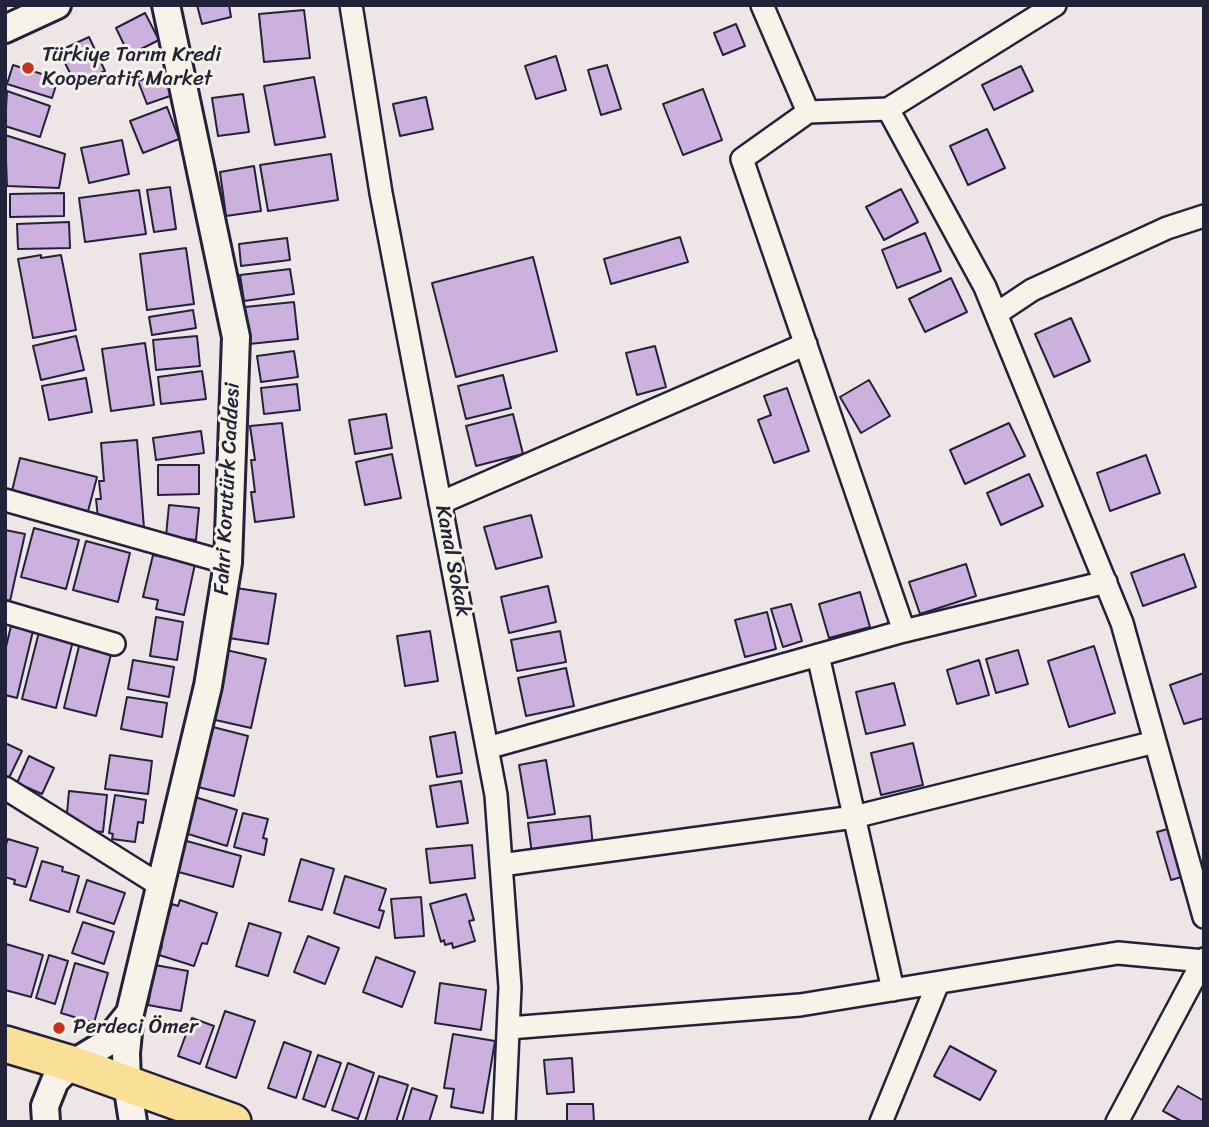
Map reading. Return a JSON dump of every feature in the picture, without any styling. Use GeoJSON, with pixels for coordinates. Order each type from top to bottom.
{"type":"FeatureCollection","features":[{"type":"Feature","properties":{"kind":"highway"},"geometry":{"type":"LineString","coordinates":[[5,1044],[72,1064],[233,1122]]}},
{"type":"Feature","properties":{"kind":"street"},"geometry":{"type":"LineString","coordinates":[[5,29],[57,5]]}},
{"type":"Feature","properties":{"kind":"street","name":"Fahri Korutürk Caddesi"},"geometry":{"type":"LineString","coordinates":[[133,1122],[125,1053],[130,1013],[208,686],[228,563],[236,337],[166,5]]}},
{"type":"Feature","properties":{"kind":"street","name":"Kanal Sokak"},"geometry":{"type":"LineString","coordinates":[[351,5],[381,193],[496,795],[510,987],[504,1122]]}},
{"type":"Feature","properties":{"kind":"street"},"geometry":{"type":"LineString","coordinates":[[762,5],[808,112]]}},
{"type":"Feature","properties":{"kind":"street"},"geometry":{"type":"LineString","coordinates":[[904,631],[742,159],[808,112],[888,109],[1055,5]]}},
{"type":"Feature","properties":{"kind":"street"},"geometry":{"type":"LineString","coordinates":[[888,109],[985,287],[1122,623],[1204,917]]}},
{"type":"Feature","properties":{"kind":"street"},"geometry":{"type":"LineString","coordinates":[[996,314],[1032,289],[1167,228],[1204,216]]}},
{"type":"Feature","properties":{"kind":"street"},"geometry":{"type":"LineString","coordinates":[[440,503],[806,344]]}},
{"type":"Feature","properties":{"kind":"street"},"geometry":{"type":"LineString","coordinates":[[5,500],[228,563]]}},
{"type":"Feature","properties":{"kind":"street"},"geometry":{"type":"LineString","coordinates":[[487,748],[904,631],[1105,583]]}},
{"type":"Feature","properties":{"kind":"street"},"geometry":{"type":"LineString","coordinates":[[5,612],[114,644]]}},
{"type":"Feature","properties":{"kind":"street"},"geometry":{"type":"LineString","coordinates":[[818,655],[893,990]]}},
{"type":"Feature","properties":{"kind":"street"},"geometry":{"type":"LineString","coordinates":[[501,865],[854,817],[1155,743]]}},
{"type":"Feature","properties":{"kind":"street"},"geometry":{"type":"LineString","coordinates":[[5,788],[160,886]]}},
{"type":"Feature","properties":{"kind":"street"},"geometry":{"type":"LineString","coordinates":[[509,1028],[800,1005],[1118,953],[1204,960],[1117,1122]]}},
{"type":"Feature","properties":{"kind":"street"},"geometry":{"type":"LineString","coordinates":[[881,1122],[938,983]]}},
{"type":"Feature","properties":{"kind":"street"},"geometry":{"type":"LineString","coordinates":[[46,1122],[45,1106],[55,1081],[72,1064],[105,1045],[130,1013]]}},
{"type":"Feature","properties":{"kind":"building"},"geometry":{"type":"Polygon","coordinates":[[[197,5],[229,5],[231,17],[202,24],[197,5]]]}},
{"type":"Feature","properties":{"kind":"building"},"geometry":{"type":"Polygon","coordinates":[[[304,10],[310,58],[264,62],[259,14],[304,10]]]}},
{"type":"Feature","properties":{"kind":"building"},"geometry":{"type":"Polygon","coordinates":[[[145,13],[159,40],[129,55],[116,28],[145,13]]]}},
{"type":"Feature","properties":{"kind":"building"},"geometry":{"type":"Polygon","coordinates":[[[736,24],[745,46],[723,55],[714,33],[736,24]]]}},
{"type":"Feature","properties":{"kind":"building"},"geometry":{"type":"Polygon","coordinates":[[[89,37],[105,71],[76,85],[59,51],[89,37]]]}},
{"type":"Feature","properties":{"kind":"building"},"geometry":{"type":"Polygon","coordinates":[[[556,56],[566,90],[536,99],[525,66],[556,56]]]}},
{"type":"Feature","properties":{"kind":"building"},"geometry":{"type":"Polygon","coordinates":[[[13,65],[58,79],[52,98],[7,84],[13,65]]]}},
{"type":"Feature","properties":{"kind":"building"},"geometry":{"type":"Polygon","coordinates":[[[607,65],[621,109],[601,115],[588,70],[607,65]]]}},
{"type":"Feature","properties":{"kind":"building"},"geometry":{"type":"Polygon","coordinates":[[[1021,66],[1033,91],[994,110],[982,85],[1021,66]]]}},
{"type":"Feature","properties":{"kind":"building"},"geometry":{"type":"Polygon","coordinates":[[[165,72],[173,95],[147,104],[138,81],[165,72]]]}},
{"type":"Feature","properties":{"kind":"building"},"geometry":{"type":"Polygon","coordinates":[[[314,77],[325,137],[275,145],[264,86],[314,77]]]}},
{"type":"Feature","properties":{"kind":"building"},"geometry":{"type":"Polygon","coordinates":[[[703,89],[722,140],[683,155],[663,104],[703,89]]]}},
{"type":"Feature","properties":{"kind":"building"},"geometry":{"type":"Polygon","coordinates":[[[7,91],[50,106],[40,137],[5,126],[7,91]]]}},
{"type":"Feature","properties":{"kind":"building"},"geometry":{"type":"Polygon","coordinates":[[[243,94],[249,132],[218,136],[212,98],[243,94]]]}},
{"type":"Feature","properties":{"kind":"building"},"geometry":{"type":"Polygon","coordinates":[[[426,97],[433,129],[400,136],[393,104],[426,97]]]}},
{"type":"Feature","properties":{"kind":"building"},"geometry":{"type":"Polygon","coordinates":[[[167,107],[179,139],[143,153],[130,121],[167,107]]]}},
{"type":"Feature","properties":{"kind":"building"},"geometry":{"type":"Polygon","coordinates":[[[987,129],[1005,168],[968,185],[950,146],[987,129]]]}},
{"type":"Feature","properties":{"kind":"building"},"geometry":{"type":"Polygon","coordinates":[[[5,135],[65,154],[59,188],[7,186],[5,135]]]}},
{"type":"Feature","properties":{"kind":"building"},"geometry":{"type":"Polygon","coordinates":[[[122,140],[129,174],[89,183],[81,148],[122,140]]]}},
{"type":"Feature","properties":{"kind":"building"},"geometry":{"type":"Polygon","coordinates":[[[331,154],[338,200],[268,211],[260,165],[331,154]]]}},
{"type":"Feature","properties":{"kind":"building"},"geometry":{"type":"Polygon","coordinates":[[[254,166],[261,211],[226,216],[220,172],[254,166]]]}},
{"type":"Feature","properties":{"kind":"building"},"geometry":{"type":"Polygon","coordinates":[[[170,187],[176,229],[154,232],[147,190],[170,187]]]}},
{"type":"Feature","properties":{"kind":"building"},"geometry":{"type":"Polygon","coordinates":[[[901,189],[918,222],[884,240],[866,207],[901,189]]]}},
{"type":"Feature","properties":{"kind":"building"},"geometry":{"type":"Polygon","coordinates":[[[139,190],[146,234],[85,242],[79,198],[139,190]]]}},
{"type":"Feature","properties":{"kind":"building"},"geometry":{"type":"Polygon","coordinates":[[[64,193],[64,216],[10,217],[10,194],[64,193]]]}},
{"type":"Feature","properties":{"kind":"building"},"geometry":{"type":"Polygon","coordinates":[[[69,222],[70,248],[18,249],[17,224],[69,222]]]}},
{"type":"Feature","properties":{"kind":"building"},"geometry":{"type":"Polygon","coordinates":[[[925,233],[941,271],[897,288],[882,250],[925,233]]]}},
{"type":"Feature","properties":{"kind":"building"},"geometry":{"type":"Polygon","coordinates":[[[680,237],[688,262],[611,284],[604,259],[680,237]]]}},
{"type":"Feature","properties":{"kind":"building"},"geometry":{"type":"Polygon","coordinates":[[[287,238],[290,260],[241,266],[239,244],[287,238]]]}},
{"type":"Feature","properties":{"kind":"building"},"geometry":{"type":"Polygon","coordinates":[[[186,248],[194,304],[147,310],[140,254],[186,248]]]}},
{"type":"Feature","properties":{"kind":"building"},"geometry":{"type":"Polygon","coordinates":[[[41,255],[41,258],[61,255],[76,330],[33,338],[18,259],[41,255]]]}},
{"type":"Feature","properties":{"kind":"building"},"geometry":{"type":"Polygon","coordinates":[[[533,257],[557,351],[456,377],[432,283],[533,257]]]}},
{"type":"Feature","properties":{"kind":"building"},"geometry":{"type":"Polygon","coordinates":[[[290,269],[294,294],[244,301],[240,275],[290,269]]]}},
{"type":"Feature","properties":{"kind":"building"},"geometry":{"type":"Polygon","coordinates":[[[951,278],[967,312],[925,332],[909,299],[951,278]]]}},
{"type":"Feature","properties":{"kind":"building"},"geometry":{"type":"Polygon","coordinates":[[[294,302],[298,339],[249,344],[245,307],[294,302]]]}},
{"type":"Feature","properties":{"kind":"building"},"geometry":{"type":"Polygon","coordinates":[[[193,310],[196,328],[152,335],[149,317],[193,310]]]}},
{"type":"Feature","properties":{"kind":"building"},"geometry":{"type":"Polygon","coordinates":[[[1071,318],[1090,361],[1054,377],[1035,334],[1071,318]]]}},
{"type":"Feature","properties":{"kind":"building"},"geometry":{"type":"Polygon","coordinates":[[[76,336],[84,370],[41,380],[33,346],[76,336]]]}},
{"type":"Feature","properties":{"kind":"building"},"geometry":{"type":"Polygon","coordinates":[[[197,336],[200,366],[156,370],[153,340],[197,336]]]}},
{"type":"Feature","properties":{"kind":"building"},"geometry":{"type":"Polygon","coordinates":[[[145,343],[154,405],[111,411],[102,349],[145,343]]]}},
{"type":"Feature","properties":{"kind":"building"},"geometry":{"type":"Polygon","coordinates":[[[655,346],[666,387],[637,395],[626,353],[655,346]]]}},
{"type":"Feature","properties":{"kind":"building"},"geometry":{"type":"Polygon","coordinates":[[[294,351],[298,377],[261,382],[257,356],[294,351]]]}},
{"type":"Feature","properties":{"kind":"building"},"geometry":{"type":"Polygon","coordinates":[[[202,371],[206,399],[161,404],[158,377],[202,371]]]}},
{"type":"Feature","properties":{"kind":"building"},"geometry":{"type":"Polygon","coordinates":[[[503,375],[511,408],[466,419],[458,386],[503,375]]]}},
{"type":"Feature","properties":{"kind":"building"},"geometry":{"type":"Polygon","coordinates":[[[86,378],[92,412],[49,420],[42,386],[86,378]]]}},
{"type":"Feature","properties":{"kind":"building"},"geometry":{"type":"Polygon","coordinates":[[[869,380],[890,416],[861,433],[840,397],[869,380]]]}},
{"type":"Feature","properties":{"kind":"building"},"geometry":{"type":"Polygon","coordinates":[[[297,384],[300,410],[264,414],[261,388],[297,384]]]}},
{"type":"Feature","properties":{"kind":"building"},"geometry":{"type":"Polygon","coordinates":[[[787,388],[809,451],[774,463],[758,420],[771,415],[764,396],[787,388]]]}},
{"type":"Feature","properties":{"kind":"building"},"geometry":{"type":"Polygon","coordinates":[[[386,414],[392,448],[355,454],[349,420],[386,414]]]}},
{"type":"Feature","properties":{"kind":"building"},"geometry":{"type":"Polygon","coordinates":[[[513,414],[523,454],[476,466],[466,426],[513,414]]]}},
{"type":"Feature","properties":{"kind":"building"},"geometry":{"type":"Polygon","coordinates":[[[282,423],[294,517],[255,522],[251,460],[255,460],[250,426],[282,423]]]}},
{"type":"Feature","properties":{"kind":"building"},"geometry":{"type":"Polygon","coordinates":[[[1009,423],[1025,456],[965,484],[950,450],[1009,423]]]}},
{"type":"Feature","properties":{"kind":"building"},"geometry":{"type":"Polygon","coordinates":[[[201,431],[204,453],[156,460],[153,438],[201,431]]]}},
{"type":"Feature","properties":{"kind":"building"},"geometry":{"type":"Polygon","coordinates":[[[137,440],[144,528],[134,529],[133,524],[121,525],[121,520],[98,518],[96,499],[101,499],[99,481],[104,481],[101,443],[137,440]]]}},
{"type":"Feature","properties":{"kind":"building"},"geometry":{"type":"Polygon","coordinates":[[[392,454],[401,498],[365,505],[356,462],[392,454]]]}},
{"type":"Feature","properties":{"kind":"building"},"geometry":{"type":"Polygon","coordinates":[[[1146,455],[1160,493],[1110,511],[1097,473],[1146,455]]]}},
{"type":"Feature","properties":{"kind":"building"},"geometry":{"type":"Polygon","coordinates":[[[20,458],[97,477],[87,515],[11,495],[20,458]]]}},
{"type":"Feature","properties":{"kind":"building"},"geometry":{"type":"Polygon","coordinates":[[[158,465],[199,465],[199,494],[158,495],[158,465]]]}},
{"type":"Feature","properties":{"kind":"building"},"geometry":{"type":"Polygon","coordinates":[[[1029,474],[1043,506],[1001,525],[987,493],[1029,474]]]}},
{"type":"Feature","properties":{"kind":"building"},"geometry":{"type":"Polygon","coordinates":[[[169,505],[199,508],[196,540],[166,536],[169,505]]]}},
{"type":"Feature","properties":{"kind":"building"},"geometry":{"type":"Polygon","coordinates":[[[531,515],[542,557],[496,569],[484,527],[531,515]]]}},
{"type":"Feature","properties":{"kind":"building"},"geometry":{"type":"Polygon","coordinates":[[[34,528],[79,540],[66,589],[21,577],[34,528]]]}},
{"type":"Feature","properties":{"kind":"building"},"geometry":{"type":"Polygon","coordinates":[[[5,530],[25,534],[10,601],[5,600],[5,530]]]}},
{"type":"Feature","properties":{"kind":"building"},"geometry":{"type":"Polygon","coordinates":[[[86,541],[130,553],[118,602],[73,590],[86,541]]]}},
{"type":"Feature","properties":{"kind":"building"},"geometry":{"type":"Polygon","coordinates":[[[1184,554],[1196,587],[1143,606],[1131,573],[1184,554]]]}},
{"type":"Feature","properties":{"kind":"building"},"geometry":{"type":"Polygon","coordinates":[[[153,555],[195,564],[184,615],[156,609],[158,600],[143,597],[153,555]]]}},
{"type":"Feature","properties":{"kind":"building"},"geometry":{"type":"Polygon","coordinates":[[[966,564],[976,596],[920,614],[909,582],[966,564]]]}},
{"type":"Feature","properties":{"kind":"building"},"geometry":{"type":"Polygon","coordinates":[[[548,586],[556,622],[509,633],[501,597],[548,586]]]}},
{"type":"Feature","properties":{"kind":"building"},"geometry":{"type":"Polygon","coordinates":[[[236,588],[276,594],[268,644],[229,638],[236,588]]]}},
{"type":"Feature","properties":{"kind":"building"},"geometry":{"type":"Polygon","coordinates":[[[860,592],[870,627],[829,638],[819,604],[860,592]]]}},
{"type":"Feature","properties":{"kind":"building"},"geometry":{"type":"Polygon","coordinates":[[[791,604],[802,641],[783,647],[771,609],[791,604]]]}},
{"type":"Feature","properties":{"kind":"building"},"geometry":{"type":"Polygon","coordinates":[[[767,612],[776,649],[745,657],[735,620],[767,612]]]}},
{"type":"Feature","properties":{"kind":"building"},"geometry":{"type":"Polygon","coordinates":[[[156,617],[183,622],[177,660],[150,656],[156,617]]]}},
{"type":"Feature","properties":{"kind":"building"},"geometry":{"type":"Polygon","coordinates":[[[11,626],[33,631],[17,698],[5,695],[5,651],[11,626]]]}},
{"type":"Feature","properties":{"kind":"building"},"geometry":{"type":"Polygon","coordinates":[[[430,631],[438,681],[405,686],[397,636],[430,631]]]}},
{"type":"Feature","properties":{"kind":"building"},"geometry":{"type":"Polygon","coordinates":[[[560,631],[566,662],[517,671],[511,640],[560,631]]]}},
{"type":"Feature","properties":{"kind":"building"},"geometry":{"type":"Polygon","coordinates":[[[39,632],[73,641],[56,708],[22,699],[39,632]]]}},
{"type":"Feature","properties":{"kind":"building"},"geometry":{"type":"Polygon","coordinates":[[[80,642],[112,650],[96,716],[64,708],[80,642]]]}},
{"type":"Feature","properties":{"kind":"building"},"geometry":{"type":"Polygon","coordinates":[[[1094,646],[1115,713],[1069,727],[1048,661],[1094,646]]]}},
{"type":"Feature","properties":{"kind":"building"},"geometry":{"type":"Polygon","coordinates":[[[226,650],[266,659],[251,728],[211,719],[226,650]]]}},
{"type":"Feature","properties":{"kind":"building"},"geometry":{"type":"Polygon","coordinates":[[[1018,650],[1028,684],[996,693],[986,659],[1018,650]]]}},
{"type":"Feature","properties":{"kind":"building"},"geometry":{"type":"Polygon","coordinates":[[[133,660],[174,667],[169,697],[128,689],[133,660]]]}},
{"type":"Feature","properties":{"kind":"building"},"geometry":{"type":"Polygon","coordinates":[[[979,660],[989,695],[957,704],[947,670],[979,660]]]}},
{"type":"Feature","properties":{"kind":"building"},"geometry":{"type":"Polygon","coordinates":[[[566,668],[574,706],[526,716],[518,678],[566,668]]]}},
{"type":"Feature","properties":{"kind":"building"},"geometry":{"type":"Polygon","coordinates":[[[1204,673],[1204,718],[1184,724],[1170,685],[1204,673]]]}},
{"type":"Feature","properties":{"kind":"building"},"geometry":{"type":"Polygon","coordinates":[[[894,683],[905,725],[866,734],[856,692],[894,683]]]}},
{"type":"Feature","properties":{"kind":"building"},"geometry":{"type":"Polygon","coordinates":[[[127,697],[167,703],[162,737],[121,729],[127,697]]]}},
{"type":"Feature","properties":{"kind":"building"},"geometry":{"type":"Polygon","coordinates":[[[209,726],[248,736],[234,796],[194,786],[209,726]]]}},
{"type":"Feature","properties":{"kind":"building"},"geometry":{"type":"Polygon","coordinates":[[[455,732],[462,773],[437,777],[430,737],[455,732]]]}},
{"type":"Feature","properties":{"kind":"building"},"geometry":{"type":"Polygon","coordinates":[[[5,743],[22,751],[5,786],[5,743]]]}},
{"type":"Feature","properties":{"kind":"building"},"geometry":{"type":"Polygon","coordinates":[[[913,743],[923,785],[881,795],[871,753],[913,743]]]}},
{"type":"Feature","properties":{"kind":"building"},"geometry":{"type":"Polygon","coordinates":[[[110,755],[152,761],[148,794],[105,789],[110,755]]]}},
{"type":"Feature","properties":{"kind":"building"},"geometry":{"type":"Polygon","coordinates":[[[29,756],[54,768],[42,794],[17,783],[29,756]]]}},
{"type":"Feature","properties":{"kind":"building"},"geometry":{"type":"Polygon","coordinates":[[[546,760],[555,814],[528,818],[519,765],[546,760]]]}},
{"type":"Feature","properties":{"kind":"building"},"geometry":{"type":"Polygon","coordinates":[[[461,781],[468,823],[437,827],[430,786],[461,781]]]}},
{"type":"Feature","properties":{"kind":"building"},"geometry":{"type":"Polygon","coordinates":[[[69,791],[107,795],[103,832],[66,824],[69,791]]]}},
{"type":"Feature","properties":{"kind":"building"},"geometry":{"type":"Polygon","coordinates":[[[115,795],[146,800],[143,823],[138,822],[135,842],[112,839],[113,834],[109,833],[115,795]]]}},
{"type":"Feature","properties":{"kind":"building"},"geometry":{"type":"Polygon","coordinates":[[[195,797],[237,810],[227,846],[185,833],[195,797]]]}},
{"type":"Feature","properties":{"kind":"building"},"geometry":{"type":"Polygon","coordinates":[[[243,813],[268,819],[263,838],[267,839],[264,855],[234,847],[243,813]]]}},
{"type":"Feature","properties":{"kind":"building"},"geometry":{"type":"Polygon","coordinates":[[[590,816],[593,847],[532,854],[528,823],[590,816]]]}},
{"type":"Feature","properties":{"kind":"building"},"geometry":{"type":"Polygon","coordinates":[[[1171,828],[1185,876],[1171,880],[1157,832],[1171,828]]]}},
{"type":"Feature","properties":{"kind":"building"},"geometry":{"type":"Polygon","coordinates":[[[8,839],[38,848],[26,887],[14,884],[15,880],[5,877],[5,847],[8,839]]]}},
{"type":"Feature","properties":{"kind":"building"},"geometry":{"type":"Polygon","coordinates":[[[183,840],[241,856],[233,887],[175,871],[183,840]]]}},
{"type":"Feature","properties":{"kind":"building"},"geometry":{"type":"Polygon","coordinates":[[[472,845],[475,878],[430,883],[426,849],[472,845]]]}},
{"type":"Feature","properties":{"kind":"building"},"geometry":{"type":"Polygon","coordinates":[[[301,859],[334,869],[322,910],[289,901],[301,859]]]}},
{"type":"Feature","properties":{"kind":"building"},"geometry":{"type":"Polygon","coordinates":[[[42,861],[63,867],[62,871],[79,876],[69,912],[30,900],[42,861]]]}},
{"type":"Feature","properties":{"kind":"building"},"geometry":{"type":"Polygon","coordinates":[[[345,876],[386,889],[379,910],[384,911],[379,928],[334,913],[345,876]]]}},
{"type":"Feature","properties":{"kind":"building"},"geometry":{"type":"Polygon","coordinates":[[[87,880],[125,893],[114,924],[77,912],[87,880]]]}},
{"type":"Feature","properties":{"kind":"building"},"geometry":{"type":"Polygon","coordinates":[[[466,894],[474,920],[469,921],[475,941],[453,948],[452,943],[445,945],[444,940],[441,942],[430,904],[466,894]]]}},
{"type":"Feature","properties":{"kind":"building"},"geometry":{"type":"Polygon","coordinates":[[[421,897],[424,936],[395,938],[391,899],[421,897]]]}},
{"type":"Feature","properties":{"kind":"building"},"geometry":{"type":"Polygon","coordinates":[[[180,900],[217,913],[207,944],[202,943],[194,966],[159,955],[162,946],[159,944],[172,904],[178,906],[180,900]]]}},
{"type":"Feature","properties":{"kind":"building"},"geometry":{"type":"Polygon","coordinates":[[[83,922],[114,932],[104,964],[72,953],[83,922]]]}},
{"type":"Feature","properties":{"kind":"building"},"geometry":{"type":"Polygon","coordinates":[[[249,923],[281,933],[268,976],[236,966],[249,923]]]}},
{"type":"Feature","properties":{"kind":"building"},"geometry":{"type":"Polygon","coordinates":[[[308,936],[339,948],[325,984],[294,972],[308,936]]]}},
{"type":"Feature","properties":{"kind":"building"},"geometry":{"type":"Polygon","coordinates":[[[6,944],[43,955],[31,997],[5,990],[6,944]]]}},
{"type":"Feature","properties":{"kind":"building"},"geometry":{"type":"Polygon","coordinates":[[[49,955],[68,961],[55,1004],[36,998],[49,955]]]}},
{"type":"Feature","properties":{"kind":"building"},"geometry":{"type":"Polygon","coordinates":[[[376,957],[415,972],[402,1007],[363,992],[376,957]]]}},
{"type":"Feature","properties":{"kind":"building"},"geometry":{"type":"Polygon","coordinates":[[[75,963],[108,973],[94,1023],[61,1013],[75,963]]]}},
{"type":"Feature","properties":{"kind":"building"},"geometry":{"type":"Polygon","coordinates":[[[155,965],[188,971],[181,1011],[148,1005],[155,965]]]}},
{"type":"Feature","properties":{"kind":"building"},"geometry":{"type":"Polygon","coordinates":[[[440,983],[486,990],[481,1030],[435,1023],[440,983]]]}},
{"type":"Feature","properties":{"kind":"building"},"geometry":{"type":"Polygon","coordinates":[[[225,1011],[255,1021],[236,1078],[206,1067],[225,1011]]]}},
{"type":"Feature","properties":{"kind":"building"},"geometry":{"type":"Polygon","coordinates":[[[192,1018],[214,1026],[200,1064],[178,1056],[192,1018]]]}},
{"type":"Feature","properties":{"kind":"building"},"geometry":{"type":"Polygon","coordinates":[[[453,1034],[495,1041],[483,1113],[451,1107],[454,1089],[444,1088],[453,1034]]]}},
{"type":"Feature","properties":{"kind":"building"},"geometry":{"type":"Polygon","coordinates":[[[284,1042],[311,1052],[296,1098],[268,1088],[284,1042]]]}},
{"type":"Feature","properties":{"kind":"building"},"geometry":{"type":"Polygon","coordinates":[[[950,1046],[996,1071],[980,1100],[934,1076],[950,1046]]]}},
{"type":"Feature","properties":{"kind":"building"},"geometry":{"type":"Polygon","coordinates":[[[318,1055],[341,1063],[325,1107],[303,1099],[318,1055]]]}},
{"type":"Feature","properties":{"kind":"building"},"geometry":{"type":"Polygon","coordinates":[[[572,1058],[574,1092],[547,1094],[544,1060],[572,1058]]]}},
{"type":"Feature","properties":{"kind":"building"},"geometry":{"type":"Polygon","coordinates":[[[348,1063],[374,1073],[358,1119],[332,1110],[348,1063]]]}},
{"type":"Feature","properties":{"kind":"building"},"geometry":{"type":"Polygon","coordinates":[[[379,1076],[408,1085],[396,1122],[365,1121],[379,1076]]]}},
{"type":"Feature","properties":{"kind":"building"},"geometry":{"type":"Polygon","coordinates":[[[1178,1086],[1204,1101],[1204,1122],[1183,1122],[1163,1111],[1178,1086]]]}},
{"type":"Feature","properties":{"kind":"building"},"geometry":{"type":"Polygon","coordinates":[[[412,1088],[437,1096],[429,1122],[402,1122],[412,1088]]]}},
{"type":"Feature","properties":{"kind":"building"},"geometry":{"type":"Polygon","coordinates":[[[567,1104],[593,1104],[594,1122],[567,1122],[567,1104]]]}},
{"type":"Feature","properties":{"kind":"place","name":"Türkiye Tarım Kredi Kooperatif Market"},"geometry":{"type":"Point","coordinates":[28,68]}},
{"type":"Feature","properties":{"kind":"place","name":"Perdeci Ömer"},"geometry":{"type":"Point","coordinates":[59,1028]}}]}
